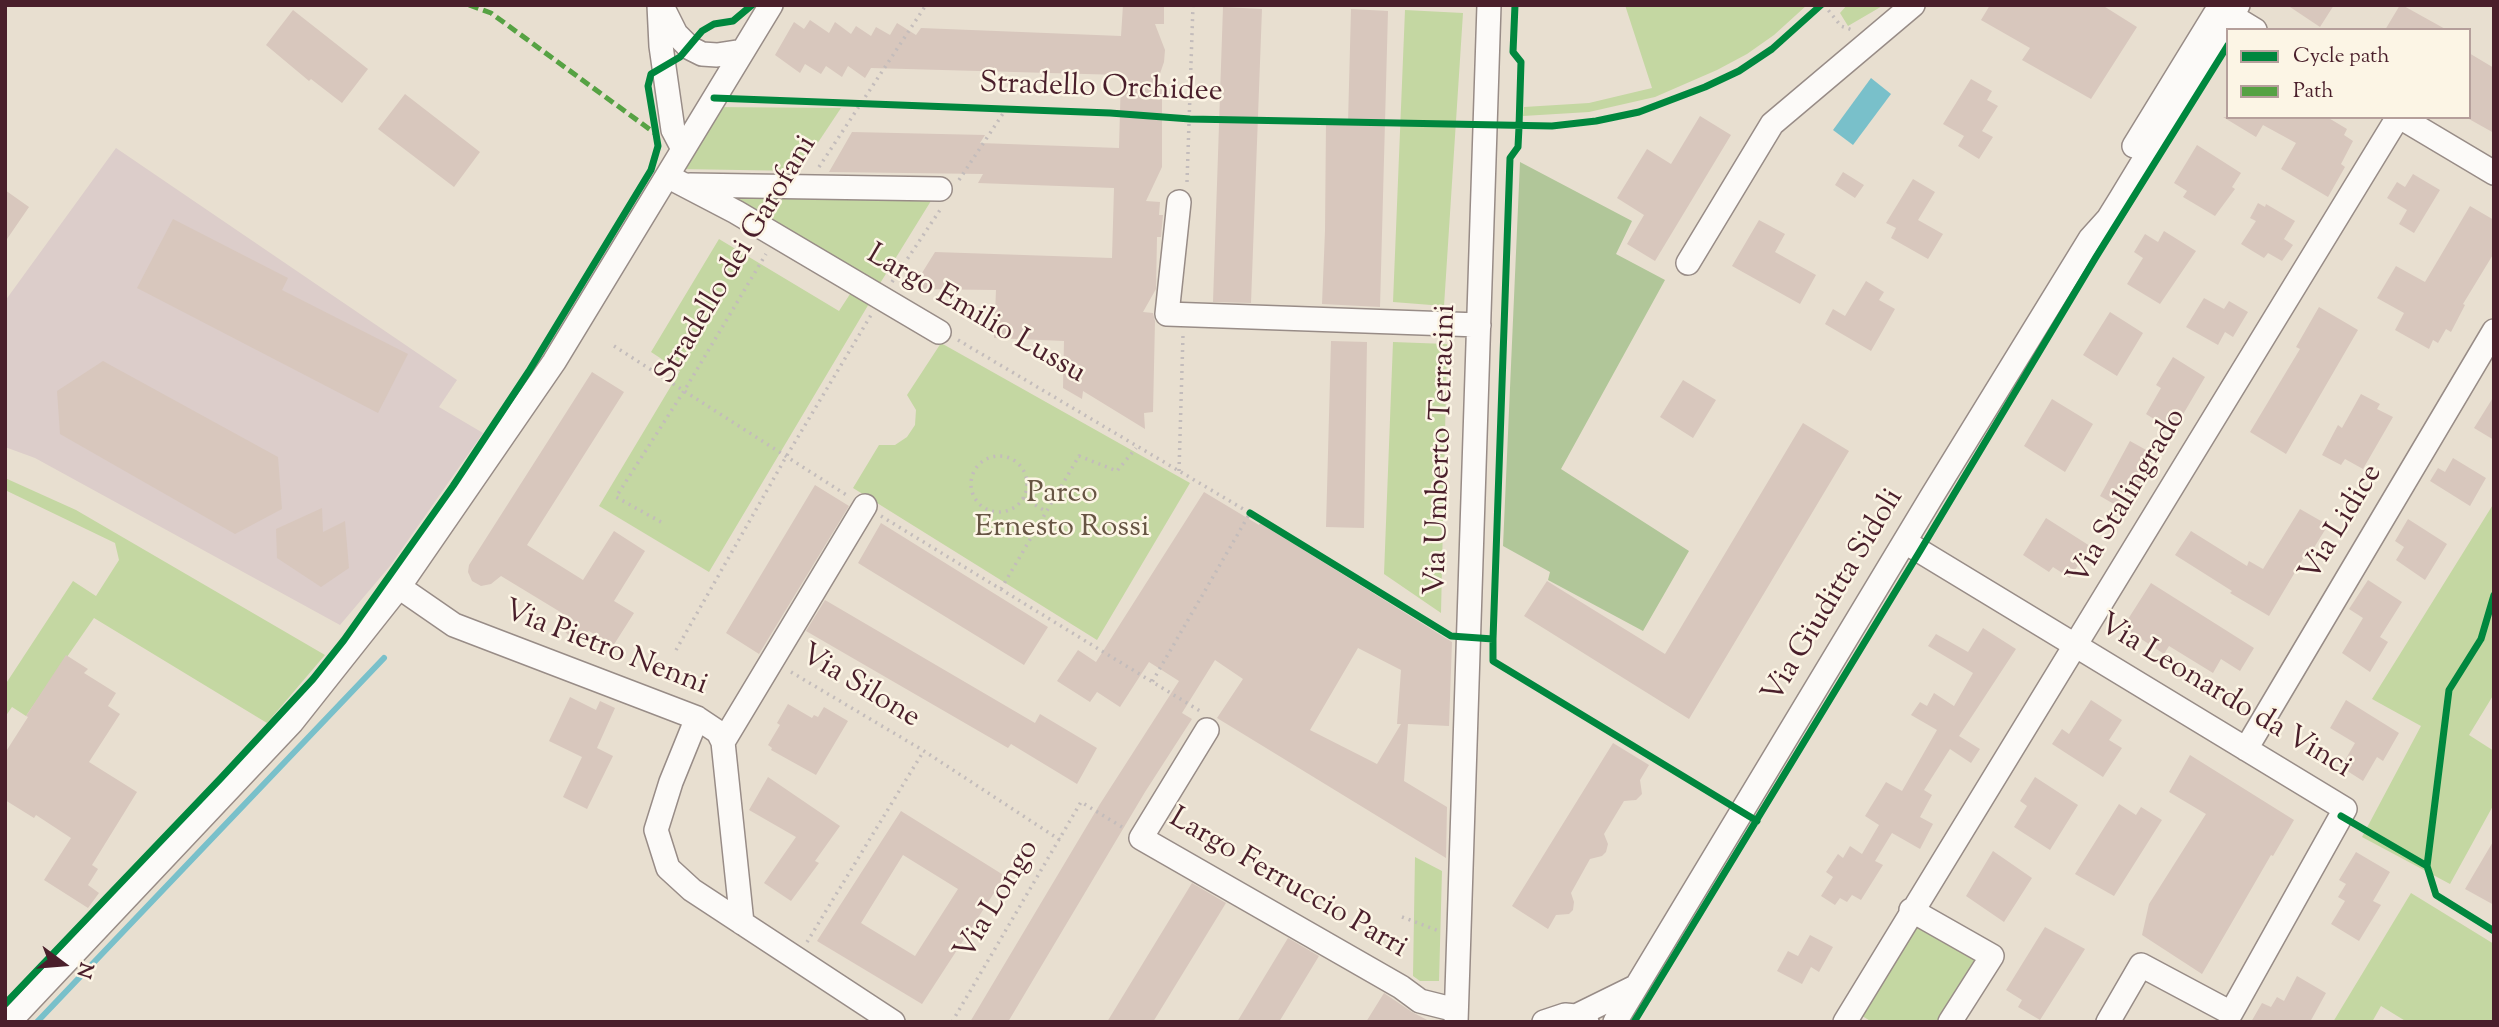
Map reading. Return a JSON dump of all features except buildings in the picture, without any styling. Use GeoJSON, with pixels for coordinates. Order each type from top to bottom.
{"type":"FeatureCollection","features":[{"type":"Feature","properties":{"kind":"street"},"geometry":{"type":"LineString","coordinates":[[661,5],[676,34],[690,48],[702,54],[717,55],[743,51]]}},
{"type":"Feature","properties":{"kind":"street"},"geometry":{"type":"LineString","coordinates":[[661,5],[661,46],[673,130],[683,149]]}},
{"type":"Feature","properties":{"kind":"street"},"geometry":{"type":"LineString","coordinates":[[9,1022],[292,722],[400,587],[677,180],[683,149],[771,5]]}},
{"type":"Feature","properties":{"kind":"street","name":"Via Umberto Terracini"},"geometry":{"type":"LineString","coordinates":[[1456,1016],[1489,5]]}},
{"type":"Feature","properties":{"kind":"street"},"geometry":{"type":"LineString","coordinates":[[1688,262],[1772,124],[1907,13],[1913,5]]}},
{"type":"Feature","properties":{"kind":"street"},"geometry":{"type":"LineString","coordinates":[[2230,9],[2253,28]]}},
{"type":"Feature","properties":{"kind":"street","name":"Via Giuditta Sidoli"},"geometry":{"type":"LineString","coordinates":[[1615,1022],[2090,239],[2108,219],[2121,198],[2230,9]]}},
{"type":"Feature","properties":{"kind":"street"},"geometry":{"type":"LineString","coordinates":[[702,54],[722,85]]}},
{"type":"Feature","properties":{"kind":"street"},"geometry":{"type":"LineString","coordinates":[[670,101],[708,108]]}},
{"type":"Feature","properties":{"kind":"street","name":"Via Stalingrado"},"geometry":{"type":"LineString","coordinates":[[1845,1022],[2398,119]]}},
{"type":"Feature","properties":{"kind":"street"},"geometry":{"type":"LineString","coordinates":[[2402,119],[2494,173]]}},
{"type":"Feature","properties":{"kind":"street"},"geometry":{"type":"LineString","coordinates":[[677,180],[806,187],[940,189]]}},
{"type":"Feature","properties":{"kind":"street","name":"Largo Emilio Lussu"},"geometry":{"type":"LineString","coordinates":[[677,180],[939,332]]}},
{"type":"Feature","properties":{"kind":"street"},"geometry":{"type":"LineString","coordinates":[[1179,202],[1167,314],[1479,325]]}},
{"type":"Feature","properties":{"kind":"street","name":"Via Lidice"},"geometry":{"type":"LineString","coordinates":[[2246,749],[2494,331]]}},
{"type":"Feature","properties":{"kind":"street"},"geometry":{"type":"LineString","coordinates":[[723,742],[865,506]]}},
{"type":"Feature","properties":{"kind":"street","name":"Via Leonardo da Vinci"},"geometry":{"type":"LineString","coordinates":[[1905,542],[2345,808],[2231,1013],[2141,965],[2108,1022]]}},
{"type":"Feature","properties":{"kind":"street","name":"Via Pietro Nenni"},"geometry":{"type":"LineString","coordinates":[[400,587],[454,625],[697,718],[719,732],[723,742],[742,923]]}},
{"type":"Feature","properties":{"kind":"street"},"geometry":{"type":"LineString","coordinates":[[697,718],[671,782],[656,830],[668,868],[692,890],[893,1022]]}},
{"type":"Feature","properties":{"kind":"street","name":"Largo Ferruccio Parri"},"geometry":{"type":"LineString","coordinates":[[1207,730],[1141,838],[1401,987],[1420,1001],[1456,1016]]}},
{"type":"Feature","properties":{"kind":"street"},"geometry":{"type":"LineString","coordinates":[[1911,911],[1992,956],[1950,1022]]}},
{"type":"Feature","properties":{"kind":"street"},"geometry":{"type":"LineString","coordinates":[[1544,1022],[1553,1017],[1582,1019],[1635,987]]}},
{"type":"Feature","properties":{"kind":"path"},"geometry":{"type":"LineString","coordinates":[[1179,202],[1187,197],[1194,5]]}},
{"type":"Feature","properties":{"kind":"path"},"geometry":{"type":"LineString","coordinates":[[1813,12],[1822,5],[1841,26],[1849,30],[1859,28]]}},
{"type":"Feature","properties":{"kind":"path"},"geometry":{"type":"LineString","coordinates":[[846,102],[873,103]]}},
{"type":"Feature","properties":{"kind":"path"},"geometry":{"type":"LineString","coordinates":[[676,650],[786,457],[881,299]]}},
{"type":"Feature","properties":{"kind":"path"},"geometry":{"type":"LineString","coordinates":[[1000,589],[1079,456],[1117,471],[1136,447]]}},
{"type":"Feature","properties":{"kind":"path"},"geometry":{"type":"LineString","coordinates":[[994,456],[1012,459],[1024,472],[1027,481],[1023,498],[1009,510],[990,510],[982,506],[972,491],[973,473],[978,465],[994,456]]}},
{"type":"Feature","properties":{"kind":"path"},"geometry":{"type":"LineString","coordinates":[[1023,498],[1046,512]]}},
{"type":"Feature","properties":{"kind":"path"},"geometry":{"type":"LineString","coordinates":[[1207,730],[1213,719],[1152,682],[1250,513],[1260,520]]}},
{"type":"Feature","properties":{"kind":"path"},"geometry":{"type":"LineString","coordinates":[[797,959],[924,751]]}},
{"type":"Feature","properties":{"kind":"shaded area"},"geometry":{"type":"Polygon","coordinates":[[[116,148],[457,380],[439,407],[483,433],[390,566],[340,625],[35,458],[5,447],[5,301],[116,148]]]}},
{"type":"Feature","properties":{"kind":"green space"},"geometry":{"type":"Polygon","coordinates":[[[1625,5],[1807,5],[1774,35],[1747,54],[1655,97],[1589,112],[1523,116],[1524,107],[1589,103],[1652,88],[1625,5]]]}},
{"type":"Feature","properties":{"kind":"green space"},"geometry":{"type":"Polygon","coordinates":[[[1847,5],[1884,5],[1848,26],[1840,13],[1847,5]]]}},
{"type":"Feature","properties":{"kind":"green space"},"geometry":{"type":"Polygon","coordinates":[[[1405,10],[1463,13],[1444,306],[1393,302],[1405,10]]]}},
{"type":"Feature","properties":{"kind":"green space"},"geometry":{"type":"Polygon","coordinates":[[[712,107],[841,108],[799,171],[680,169],[712,107]]]}},
{"type":"Feature","properties":{"kind":"green space"},"geometry":{"type":"Polygon","coordinates":[[[1520,162],[1632,221],[1616,254],[1665,280],[1561,469],[1689,551],[1643,631],[1548,580],[1550,572],[1503,546],[1520,162]]]}},
{"type":"Feature","properties":{"kind":"green space"},"geometry":{"type":"Polygon","coordinates":[[[934,196],[879,285],[735,198],[934,196]]]}},
{"type":"Feature","properties":{"kind":"green space"},"geometry":{"type":"Polygon","coordinates":[[[719,239],[839,311],[852,291],[870,302],[709,572],[599,506],[680,371],[651,352],[719,239]]]}},
{"type":"Feature","properties":{"kind":"green space"},"geometry":{"type":"Polygon","coordinates":[[[1393,342],[1447,344],[1441,613],[1384,574],[1393,342]]]}},
{"type":"Feature","properties":{"kind":"green space","name":"Parco Ernesto Rossi"},"geometry":{"type":"Polygon","coordinates":[[[941,343],[1190,483],[1097,640],[853,488],[879,445],[895,445],[907,437],[915,425],[916,410],[907,395],[941,343]]]}},
{"type":"Feature","properties":{"kind":"green space"},"geometry":{"type":"Polygon","coordinates":[[[5,478],[76,510],[325,655],[267,723],[94,618],[26,716],[12,707],[5,717],[5,685],[73,581],[96,596],[119,560],[115,543],[5,490],[5,478]]]}},
{"type":"Feature","properties":{"kind":"green space"},"geometry":{"type":"Polygon","coordinates":[[[2494,503],[2494,694],[2469,735],[2494,751],[2494,804],[2450,884],[2362,837],[2421,726],[2372,699],[2494,503]]]}},
{"type":"Feature","properties":{"kind":"green space"},"geometry":{"type":"Polygon","coordinates":[[[1415,857],[1442,871],[1439,981],[1420,981],[1413,976],[1415,857]]]}},
{"type":"Feature","properties":{"kind":"green space"},"geometry":{"type":"Polygon","coordinates":[[[2411,893],[2494,944],[2494,1022],[2407,1022],[2381,1006],[2372,1022],[2333,1022],[2411,893]]]}},
{"type":"Feature","properties":{"kind":"green space"},"geometry":{"type":"Polygon","coordinates":[[[1916,924],[1977,959],[1937,1022],[1872,1022],[1859,1014],[1916,924]]]}},
{"type":"Feature","properties":{"kind":"water"},"geometry":{"type":"Polygon","coordinates":[[[1871,78],[1891,94],[1853,145],[1833,130],[1871,78]]]}},
{"type":"Feature","properties":{"kind":"waterway"},"geometry":{"type":"LineString","coordinates":[[37,1022],[384,658]]}},
{"type":"Feature","properties":{"kind":"marked path"},"geometry":{"type":"LineString","coordinates":[[469,5],[491,13],[656,134]]}},
{"type":"Feature","properties":{"kind":"cycle path"},"geometry":{"type":"LineString","coordinates":[[5,1004],[221,778],[313,679],[344,640],[453,486],[529,371],[651,170],[658,146],[648,86],[651,74],[680,57],[702,31],[714,24],[733,21],[752,5]]}},
{"type":"Feature","properties":{"kind":"cycle path"},"geometry":{"type":"LineString","coordinates":[[1493,639],[1510,158],[1518,147],[1519,127],[1521,62],[1513,52],[1515,5]]}},
{"type":"Feature","properties":{"kind":"cycle path","name":"Stradello Orchidee"},"geometry":{"type":"LineString","coordinates":[[714,98],[1110,113],[1190,119],[1552,126],[1639,112],[1705,87],[1739,71],[1772,49],[1821,5]]}},
{"type":"Feature","properties":{"kind":"cycle path"},"geometry":{"type":"LineString","coordinates":[[1634,1022],[2096,257],[2226,48]]}},
{"type":"Feature","properties":{"kind":"cycle path"},"geometry":{"type":"LineString","coordinates":[[1250,513],[1451,636],[1493,639],[1493,661],[1757,821]]}},
{"type":"Feature","properties":{"kind":"cycle path"},"geometry":{"type":"LineString","coordinates":[[2494,595],[2481,639],[2449,690],[2427,866],[2436,895],[2494,931]]}},
{"type":"Feature","properties":{"kind":"cycle path"},"geometry":{"type":"LineString","coordinates":[[2341,816],[2427,866]]}}]}
